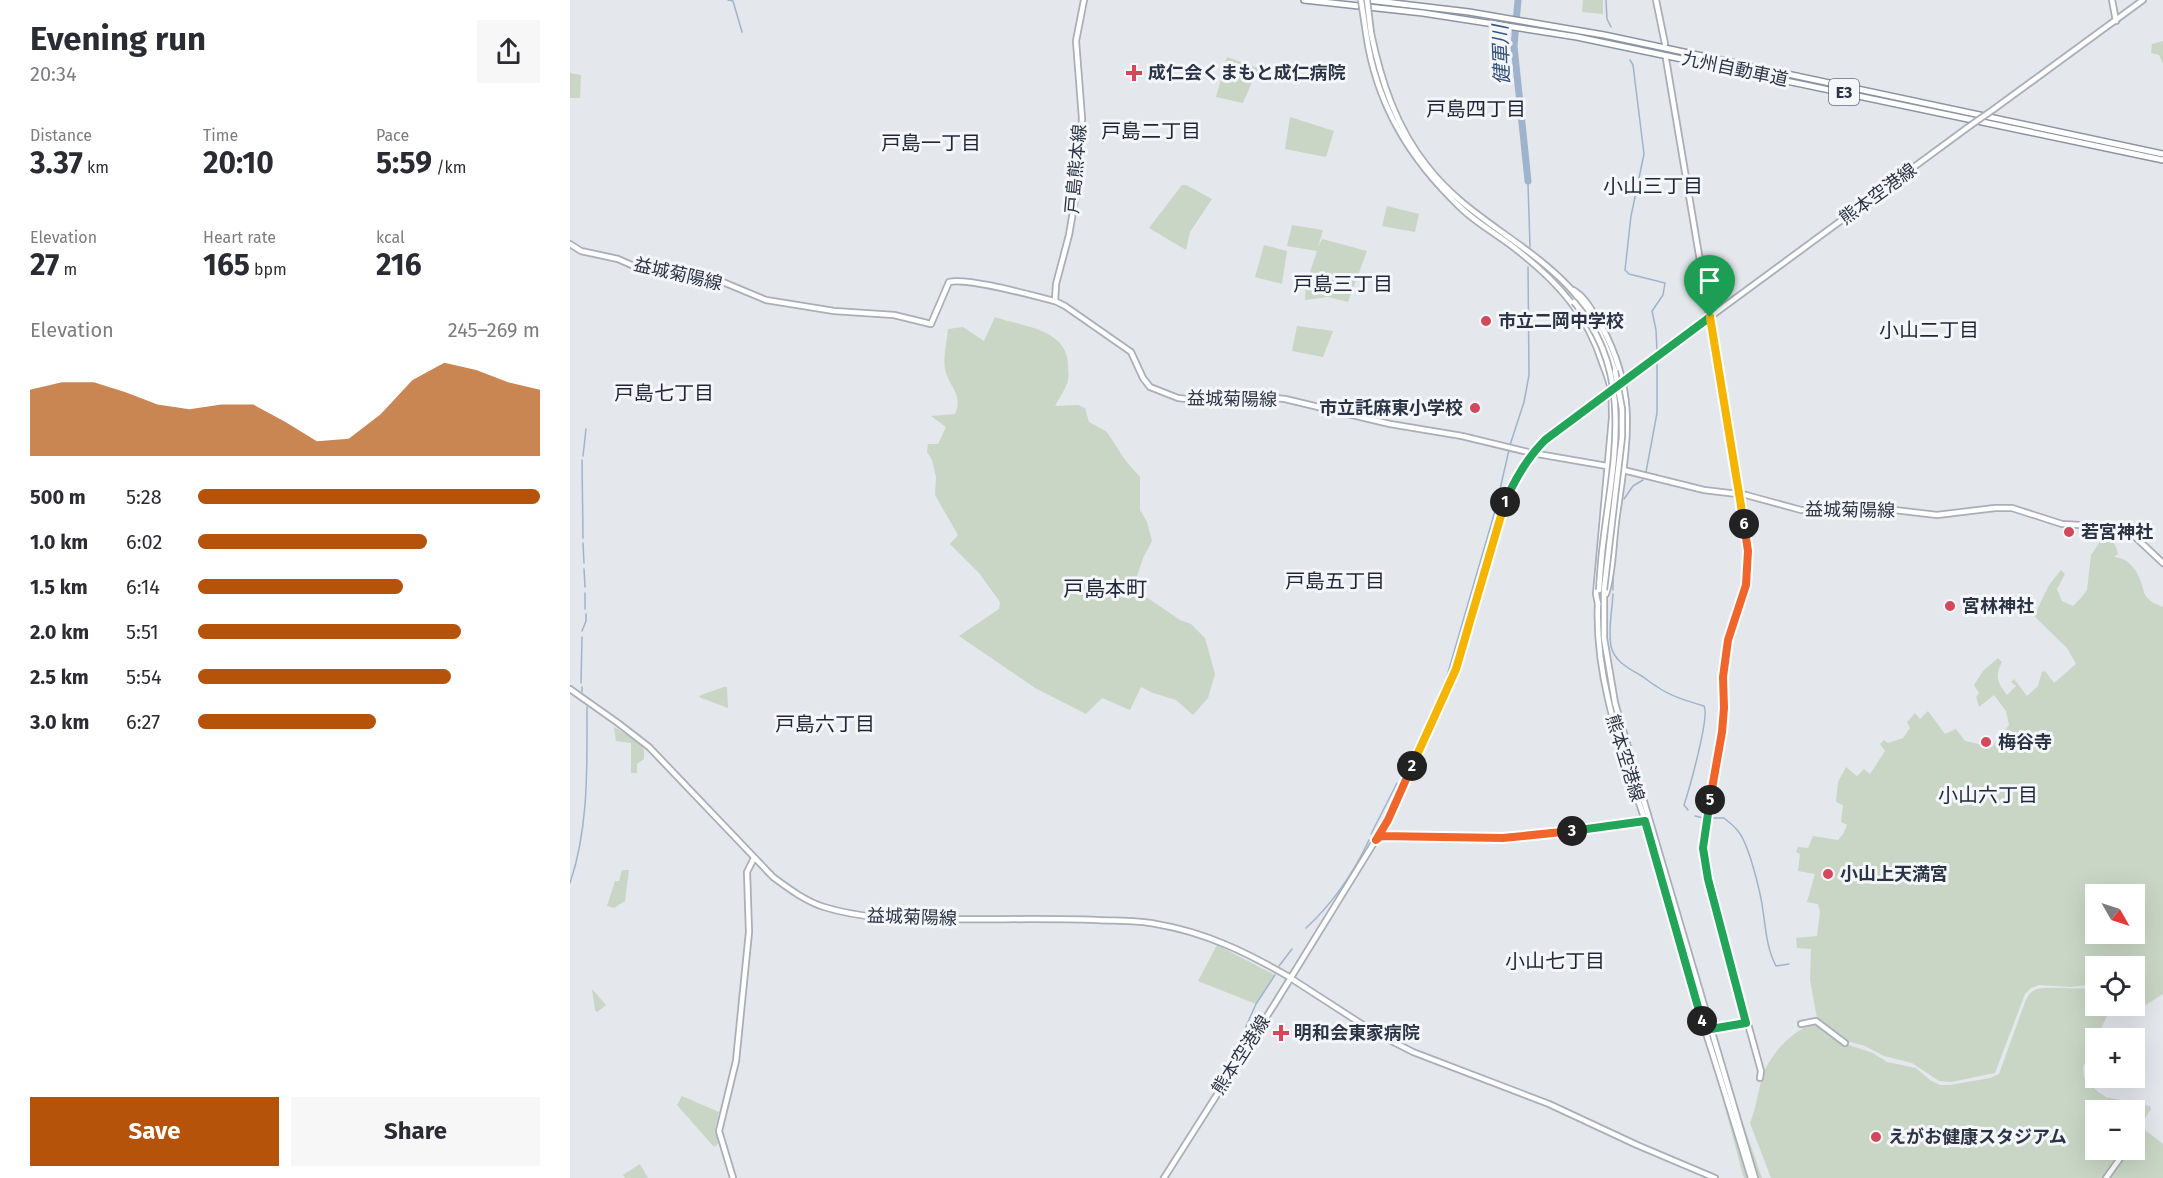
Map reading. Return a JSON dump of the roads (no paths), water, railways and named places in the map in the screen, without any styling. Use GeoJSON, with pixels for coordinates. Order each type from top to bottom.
{"type":"FeatureCollection","features":[{"type":"Feature","properties":{"kind":"highway","name":"九州自動車道"},"geometry":{"type":"LineString","coordinates":[[1304,0],[1511,22]]}},
{"type":"Feature","properties":{"kind":"highway","name":"九州自動車道"},"geometry":{"type":"LineString","coordinates":[[1367,0],[1526,25],[2163,160]]}},
{"type":"Feature","properties":{"kind":"highway","name":"九州自動車道"},"geometry":{"type":"LineString","coordinates":[[1526,25],[1660,46],[2163,154]]}},
{"type":"Feature","properties":{"kind":"main road","name":"戸島熊本線"},"geometry":{"type":"LineString","coordinates":[[1056,301],[1056,284],[1069,235],[1079,176],[1082,118],[1076,41],[1084,0]]}},
{"type":"Feature","properties":{"kind":"main road","name":"熊本空港線"},"geometry":{"type":"LineString","coordinates":[[1362,0],[1368,33],[1388,98],[1400,125],[1427,167],[1461,200],[1579,293],[1595,315],[1616,357],[1624,381],[1628,407],[1627,440],[1604,600]]}},
{"type":"Feature","properties":{"kind":"main road","name":"熊本空港線"},"geometry":{"type":"LineString","coordinates":[[1367,0],[1370,59],[1380,91],[1399,133],[1425,170],[1463,210],[1516,248],[1554,280],[1565,293],[1594,341],[1611,389],[1612,418],[1596,594],[1598,604]]}},
{"type":"Feature","properties":{"kind":"main road"},"geometry":{"type":"LineString","coordinates":[[1656,0],[1665,44]]}},
{"type":"Feature","properties":{"kind":"main road"},"geometry":{"type":"LineString","coordinates":[[2112,0],[2116,21]]}},
{"type":"Feature","properties":{"kind":"main road","name":"熊本空港線"},"geometry":{"type":"LineString","coordinates":[[1164,1178],[1291,978],[1392,812],[1456,669],[1503,508],[1511,488],[1532,453],[1545,440],[1611,389],[2143,0]]}},
{"type":"Feature","properties":{"kind":"main road"},"geometry":{"type":"LineString","coordinates":[[1666,59],[1747,540],[1746,585],[1728,640],[1723,677],[1722,732],[1703,848],[1708,879],[1761,1071],[1760,1078]]}},
{"type":"Feature","properties":{"kind":"main road","name":"益城菊陽線"},"geometry":{"type":"LineString","coordinates":[[570,243],[581,251],[618,259],[636,267],[718,280],[766,300],[834,311],[894,315],[930,324],[949,282],[991,286],[1056,301],[1131,352],[1146,383],[1154,390],[1168,396],[1204,401],[1265,397],[1285,399],[1425,432],[1461,436],[1532,453],[1607,466],[1704,490],[1739,494],[1801,510],[1886,509],[1937,515],[2012,508],[2062,524],[2124,529],[2163,563]]}},
{"type":"Feature","properties":{"kind":"main road","name":"熊本空港線"},"geometry":{"type":"LineString","coordinates":[[1571,288],[1600,343],[1613,383],[1616,406],[1613,481],[1603,544],[1604,638],[1612,693],[1648,821]]}},
{"type":"Feature","properties":{"kind":"main road","name":"熊本空港線"},"geometry":{"type":"LineString","coordinates":[[1565,293],[1576,300]]}},
{"type":"Feature","properties":{"kind":"main road","name":"熊本空港線"},"geometry":{"type":"LineString","coordinates":[[1602,590],[1598,604],[1597,623],[1606,691],[1615,725],[1648,821]]}},
{"type":"Feature","properties":{"kind":"main road","name":"益城菊陽線"},"geometry":{"type":"LineString","coordinates":[[570,689],[649,747],[773,877],[790,889],[823,906],[854,914],[892,919],[1054,919],[1154,923],[1179,928],[1227,944],[1252,956],[1291,978],[1374,1032],[1413,1052],[1549,1104],[1636,1145],[1714,1178]]}},
{"type":"Feature","properties":{"kind":"main road","name":"熊本空港線"},"geometry":{"type":"LineString","coordinates":[[1376,840],[1381,836],[1503,838],[1648,821]]}},
{"type":"Feature","properties":{"kind":"main road"},"geometry":{"type":"LineString","coordinates":[[1648,821],[1754,1178]]}},
{"type":"Feature","properties":{"kind":"main road"},"geometry":{"type":"LineString","coordinates":[[1648,821],[1705,1030],[1754,1178]]}},
{"type":"Feature","properties":{"kind":"main road"},"geometry":{"type":"LineString","coordinates":[[733,1178],[718,1131],[736,1061],[749,932],[747,872],[754,858]]}},
{"type":"Feature","properties":{"kind":"main road"},"geometry":{"type":"LineString","coordinates":[[1801,1024],[1816,1021],[1845,1042]]}},
{"type":"Feature","properties":{"kind":"main road"},"geometry":{"type":"LineString","coordinates":[[1705,1030],[1746,1023]]}},
{"type":"Feature","properties":{"kind":"main road"},"geometry":{"type":"LineString","coordinates":[[2106,1178],[2119,1160]]}},
{"type":"Feature","properties":{"kind":"waterway"},"geometry":{"type":"LineString","coordinates":[[728,0],[733,1],[742,32]]}},
{"type":"Feature","properties":{"kind":"waterway","name":"健軍川"},"geometry":{"type":"LineString","coordinates":[[1518,0],[1514,46],[1528,181]]}},
{"type":"Feature","properties":{"kind":"waterway"},"geometry":{"type":"LineString","coordinates":[[1606,0],[1607,19],[1611,27]]}},
{"type":"Feature","properties":{"kind":"waterway"},"geometry":{"type":"LineString","coordinates":[[1630,60],[1633,65],[1644,154],[1631,216],[1625,270],[1629,274],[1665,283],[1663,295],[1652,311],[1657,352]]}},
{"type":"Feature","properties":{"kind":"waterway"},"geometry":{"type":"LineString","coordinates":[[1528,184],[1530,247]]}},
{"type":"Feature","properties":{"kind":"waterway"},"geometry":{"type":"LineString","coordinates":[[1510,445],[1524,402],[1529,375],[1528,267]]}},
{"type":"Feature","properties":{"kind":"waterway"},"geometry":{"type":"LineString","coordinates":[[1646,472],[1657,413],[1657,361]]}},
{"type":"Feature","properties":{"kind":"waterway"},"geometry":{"type":"LineString","coordinates":[[583,456],[586,429]]}},
{"type":"Feature","properties":{"kind":"waterway"},"geometry":{"type":"LineString","coordinates":[[1447,676],[1495,511],[1509,450]]}},
{"type":"Feature","properties":{"kind":"waterway"},"geometry":{"type":"LineString","coordinates":[[582,460],[583,538]]}},
{"type":"Feature","properties":{"kind":"waterway"},"geometry":{"type":"LineString","coordinates":[[1624,499],[1633,486],[1643,480]]}},
{"type":"Feature","properties":{"kind":"waterway"},"geometry":{"type":"LineString","coordinates":[[1617,532],[1621,505]]}},
{"type":"Feature","properties":{"kind":"waterway"},"geometry":{"type":"LineString","coordinates":[[583,543],[584,563]]}},
{"type":"Feature","properties":{"kind":"waterway"},"geometry":{"type":"LineString","coordinates":[[584,569],[585,587]]}},
{"type":"Feature","properties":{"kind":"waterway"},"geometry":{"type":"LineString","coordinates":[[1613,576],[1613,590]]}},
{"type":"Feature","properties":{"kind":"waterway"},"geometry":{"type":"LineString","coordinates":[[585,593],[585,609]]}},
{"type":"Feature","properties":{"kind":"waterway"},"geometry":{"type":"LineString","coordinates":[[1613,594],[1610,640],[1618,660],[1667,693],[1704,706],[1702,738],[1684,805],[1688,810]]}},
{"type":"Feature","properties":{"kind":"waterway"},"geometry":{"type":"LineString","coordinates":[[582,631],[586,614]]}},
{"type":"Feature","properties":{"kind":"waterway"},"geometry":{"type":"LineString","coordinates":[[581,683],[582,637]]}},
{"type":"Feature","properties":{"kind":"waterway"},"geometry":{"type":"LineString","coordinates":[[1401,779],[1445,681]]}},
{"type":"Feature","properties":{"kind":"waterway"},"geometry":{"type":"LineString","coordinates":[[582,687],[582,692]]}},
{"type":"Feature","properties":{"kind":"waterway"},"geometry":{"type":"LineString","coordinates":[[570,883],[584,818],[587,774],[587,707]]}},
{"type":"Feature","properties":{"kind":"waterway"},"geometry":{"type":"LineString","coordinates":[[1371,834],[1397,783]]}},
{"type":"Feature","properties":{"kind":"waterway"},"geometry":{"type":"LineString","coordinates":[[1695,816],[1704,818]]}},
{"type":"Feature","properties":{"kind":"waterway"},"geometry":{"type":"LineString","coordinates":[[1710,818],[1724,818],[1742,837],[1757,882],[1767,940],[1773,960],[1776,966],[1789,964]]}},
{"type":"Feature","properties":{"kind":"waterway"},"geometry":{"type":"LineString","coordinates":[[1306,928],[1342,887],[1369,840]]}},
{"type":"Feature","properties":{"kind":"waterway"},"geometry":{"type":"LineString","coordinates":[[1279,966],[1292,949]]}},
{"type":"Feature","properties":{"kind":"waterway"},"geometry":{"type":"LineString","coordinates":[[1217,1088],[1232,1063],[1256,1004],[1275,975]]}},
{"type":"Feature","properties":{"kind":"place","name":"成仁会くまもと成仁病院"},"geometry":{"type":"Point","coordinates":[1134,73]}},
{"type":"Feature","properties":{"kind":"place","name":"市立二岡中学校"},"geometry":{"type":"Point","coordinates":[1486,321]}},
{"type":"Feature","properties":{"kind":"place","name":"市立託麻東小学校"},"geometry":{"type":"Point","coordinates":[1475,408]}},
{"type":"Feature","properties":{"kind":"place","name":"若宮神社"},"geometry":{"type":"Point","coordinates":[2069,532]}},
{"type":"Feature","properties":{"kind":"place","name":"宮林神社"},"geometry":{"type":"Point","coordinates":[1950,606]}},
{"type":"Feature","properties":{"kind":"place","name":"梅谷寺"},"geometry":{"type":"Point","coordinates":[1986,742]}},
{"type":"Feature","properties":{"kind":"place","name":"小山上天満宮"},"geometry":{"type":"Point","coordinates":[1828,874]}},
{"type":"Feature","properties":{"kind":"place","name":"明和会東家病院"},"geometry":{"type":"Point","coordinates":[1281,1033]}},
{"type":"Feature","properties":{"kind":"place","name":"えがお健康スタジアム"},"geometry":{"type":"Point","coordinates":[1876,1137]}},
{"type":"Feature","properties":{"kind":"district","name":"戸島四丁目"},"geometry":{"type":"Point","coordinates":[1476,109]}},
{"type":"Feature","properties":{"kind":"district","name":"戸島二丁目"},"geometry":{"type":"Point","coordinates":[1151,131]}},
{"type":"Feature","properties":{"kind":"district","name":"戸島一丁目"},"geometry":{"type":"Point","coordinates":[931,143]}},
{"type":"Feature","properties":{"kind":"district","name":"小山三丁目"},"geometry":{"type":"Point","coordinates":[1653,186]}},
{"type":"Feature","properties":{"kind":"district","name":"戸島三丁目"},"geometry":{"type":"Point","coordinates":[1343,284]}},
{"type":"Feature","properties":{"kind":"district","name":"小山二丁目"},"geometry":{"type":"Point","coordinates":[1929,330]}},
{"type":"Feature","properties":{"kind":"district","name":"戸島七丁目"},"geometry":{"type":"Point","coordinates":[664,393]}},
{"type":"Feature","properties":{"kind":"district","name":"戸島五丁目"},"geometry":{"type":"Point","coordinates":[1335,581]}},
{"type":"Feature","properties":{"kind":"district","name":"戸島本町"},"geometry":{"type":"Point","coordinates":[1105,589]}},
{"type":"Feature","properties":{"kind":"district","name":"戸島六丁目"},"geometry":{"type":"Point","coordinates":[825,724]}},
{"type":"Feature","properties":{"kind":"district","name":"小山六丁目"},"geometry":{"type":"Point","coordinates":[1988,795]}},
{"type":"Feature","properties":{"kind":"district","name":"小山七丁目"},"geometry":{"type":"Point","coordinates":[1555,961]}}]}
